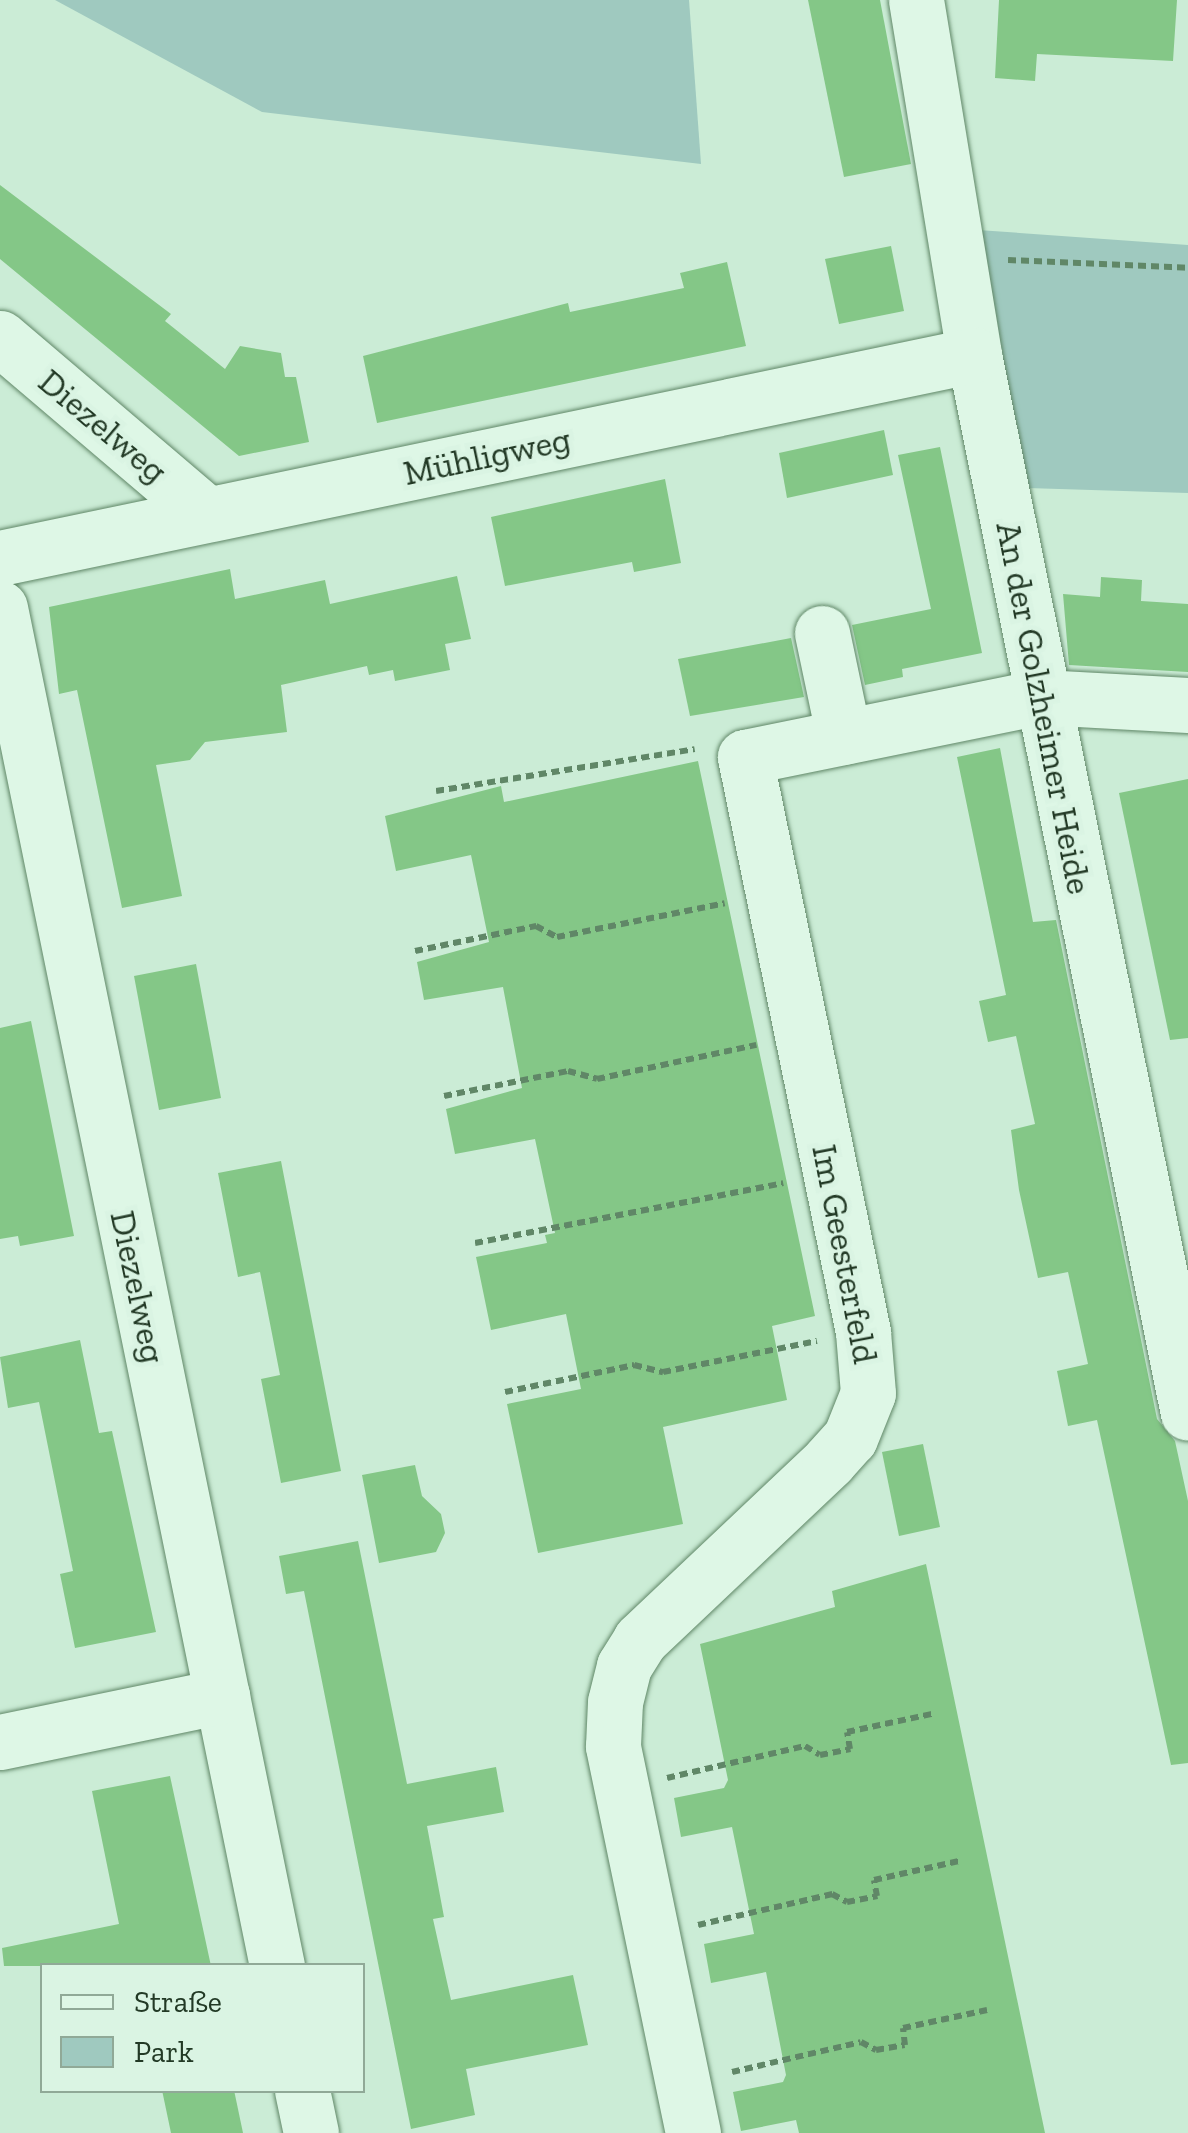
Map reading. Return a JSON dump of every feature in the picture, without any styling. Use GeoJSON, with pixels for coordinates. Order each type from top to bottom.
{"type":"FeatureCollection","features":[{"type":"Feature","properties":{"kind":"street","name":"An der Golzheimer Heide"},"geometry":{"type":"LineString","coordinates":[[916,0],[974,355],[1188,1413]]}},
{"type":"Feature","properties":{"kind":"street","name":"Diezelweg"},"geometry":{"type":"LineString","coordinates":[[0,338],[207,514]]}},
{"type":"Feature","properties":{"kind":"street","name":"Mühligweg"},"geometry":{"type":"LineString","coordinates":[[0,558],[974,355]]}},
{"type":"Feature","properties":{"kind":"street","name":"Diezelweg"},"geometry":{"type":"LineString","coordinates":[[0,608],[276,1963]]}},
{"type":"Feature","properties":{"kind":"street"},"geometry":{"type":"LineString","coordinates":[[822,633],[844,736]]}},
{"type":"Feature","properties":{"kind":"street"},"geometry":{"type":"LineString","coordinates":[[746,757],[1041,697],[1188,705]]}},
{"type":"Feature","properties":{"kind":"street","name":"Im Geesterfeld"},"geometry":{"type":"LineString","coordinates":[[688,2108],[613,1746],[624,1666],[640,1640],[850,1438],[868,1392],[862,1332],[746,757]]}},
{"type":"Feature","properties":{"kind":"street"},"geometry":{"type":"LineString","coordinates":[[0,1742],[222,1696]]}},
{"type":"Feature","properties":{"kind":"street"},"geometry":{"type":"LineString","coordinates":[[303,2093],[311,2133]]}},
{"type":"Feature","properties":{"kind":"path"},"geometry":{"type":"LineString","coordinates":[[960,277],[1002,260],[1188,268]]}},
{"type":"Feature","properties":{"kind":"path"},"geometry":{"type":"LineString","coordinates":[[436,791],[515,776],[552,776],[686,748],[746,757]]}},
{"type":"Feature","properties":{"kind":"path"},"geometry":{"type":"LineString","coordinates":[[415,951],[536,926],[557,937],[773,893]]}},
{"type":"Feature","properties":{"kind":"path"},"geometry":{"type":"LineString","coordinates":[[444,1096],[568,1071],[597,1079],[802,1035]]}},
{"type":"Feature","properties":{"kind":"path"},"geometry":{"type":"LineString","coordinates":[[475,1243],[830,1174]]}},
{"type":"Feature","properties":{"kind":"path"},"geometry":{"type":"LineString","coordinates":[[504,1392],[634,1365],[662,1372],[862,1332]]}},
{"type":"Feature","properties":{"kind":"path"},"geometry":{"type":"LineString","coordinates":[[622,1788],[805,1746],[820,1755],[850,1749],[848,1732],[932,1714]]}},
{"type":"Feature","properties":{"kind":"path"},"geometry":{"type":"LineString","coordinates":[[652,1934],[832,1894],[848,1902],[877,1896],[874,1880],[959,1861]]}},
{"type":"Feature","properties":{"kind":"path"},"geometry":{"type":"LineString","coordinates":[[688,2108],[860,2042],[876,2050],[906,2045],[903,2028],[987,2010]]}},
{"type":"Feature","properties":{"kind":"green space"},"geometry":{"type":"Polygon","coordinates":[[[55,0],[689,0],[701,164],[262,112],[55,0]]]}},
{"type":"Feature","properties":{"kind":"green space"},"geometry":{"type":"Polygon","coordinates":[[[978,230],[1188,245],[1188,493],[1027,488],[978,230]]]}},
{"type":"Feature","properties":{"kind":"building"},"geometry":{"type":"Polygon","coordinates":[[[808,0],[880,0],[911,164],[844,177],[808,0]]]}},
{"type":"Feature","properties":{"kind":"building"},"geometry":{"type":"Polygon","coordinates":[[[999,0],[1177,0],[1173,61],[1037,54],[1035,81],[995,78],[999,0]]]}},
{"type":"Feature","properties":{"kind":"building"},"geometry":{"type":"Polygon","coordinates":[[[0,185],[171,314],[165,321],[225,369],[240,346],[281,353],[285,377],[296,377],[309,442],[239,456],[0,259],[0,185]]]}},
{"type":"Feature","properties":{"kind":"building"},"geometry":{"type":"Polygon","coordinates":[[[891,246],[904,311],[839,324],[825,259],[891,246]]]}},
{"type":"Feature","properties":{"kind":"building"},"geometry":{"type":"Polygon","coordinates":[[[727,262],[746,346],[377,423],[363,356],[568,303],[570,312],[684,288],[680,273],[727,262]]]}},
{"type":"Feature","properties":{"kind":"building"},"geometry":{"type":"Polygon","coordinates":[[[884,430],[893,475],[787,498],[779,453],[884,430]]]}},
{"type":"Feature","properties":{"kind":"building"},"geometry":{"type":"Polygon","coordinates":[[[940,447],[982,653],[902,669],[903,677],[865,685],[852,625],[931,609],[898,455],[940,447]]]}},
{"type":"Feature","properties":{"kind":"building"},"geometry":{"type":"Polygon","coordinates":[[[665,479],[681,563],[634,572],[632,562],[505,586],[491,517],[665,479]]]}},
{"type":"Feature","properties":{"kind":"building"},"geometry":{"type":"Polygon","coordinates":[[[230,569],[235,599],[325,580],[330,604],[457,576],[471,639],[445,644],[450,670],[395,681],[393,670],[369,675],[367,666],[281,685],[287,732],[205,742],[190,760],[156,765],[182,896],[122,908],[77,690],[59,694],[49,607],[230,569]]]}},
{"type":"Feature","properties":{"kind":"building"},"geometry":{"type":"Polygon","coordinates":[[[1101,577],[1142,580],[1141,601],[1188,604],[1188,672],[1069,665],[1063,594],[1100,597],[1101,577]]]}},
{"type":"Feature","properties":{"kind":"building"},"geometry":{"type":"Polygon","coordinates":[[[791,638],[804,697],[690,716],[678,659],[791,638]]]}},
{"type":"Feature","properties":{"kind":"building"},"geometry":{"type":"Polygon","coordinates":[[[1000,748],[1033,922],[1056,920],[1157,1419],[1175,1441],[1188,1501],[1188,1763],[1171,1765],[1097,1420],[1068,1426],[1057,1371],[1088,1364],[1068,1272],[1038,1278],[1011,1130],[1035,1124],[1016,1036],[988,1042],[979,1001],[1006,995],[957,757],[1000,748]]]}},
{"type":"Feature","properties":{"kind":"building"},"geometry":{"type":"Polygon","coordinates":[[[698,761],[815,1316],[772,1326],[787,1400],[663,1427],[683,1524],[538,1553],[507,1404],[581,1389],[566,1314],[491,1330],[476,1257],[547,1243],[545,1235],[555,1233],[535,1139],[455,1154],[446,1109],[522,1088],[503,987],[424,1000],[417,962],[489,942],[471,855],[396,871],[385,816],[501,786],[504,802],[698,761]]]}},
{"type":"Feature","properties":{"kind":"building"},"geometry":{"type":"Polygon","coordinates":[[[1188,779],[1188,1038],[1170,1040],[1119,793],[1188,779]]]}},
{"type":"Feature","properties":{"kind":"building"},"geometry":{"type":"Polygon","coordinates":[[[196,964],[221,1098],[159,1110],[134,976],[196,964]]]}},
{"type":"Feature","properties":{"kind":"building"},"geometry":{"type":"Polygon","coordinates":[[[31,1021],[74,1236],[20,1246],[18,1236],[0,1239],[0,1028],[31,1021]]]}},
{"type":"Feature","properties":{"kind":"building"},"geometry":{"type":"Polygon","coordinates":[[[281,1161],[341,1471],[281,1483],[261,1379],[280,1375],[260,1272],[238,1277],[218,1173],[281,1161]]]}},
{"type":"Feature","properties":{"kind":"building"},"geometry":{"type":"Polygon","coordinates":[[[80,1340],[99,1433],[112,1431],[156,1632],[75,1648],[60,1574],[73,1571],[39,1402],[8,1408],[0,1357],[80,1340]]]}},
{"type":"Feature","properties":{"kind":"building"},"geometry":{"type":"Polygon","coordinates":[[[923,1444],[940,1527],[899,1536],[882,1452],[923,1444]]]}},
{"type":"Feature","properties":{"kind":"building"},"geometry":{"type":"Polygon","coordinates":[[[415,1465],[422,1496],[441,1514],[445,1533],[436,1552],[379,1563],[362,1475],[415,1465]]]}},
{"type":"Feature","properties":{"kind":"building"},"geometry":{"type":"Polygon","coordinates":[[[358,1541],[407,1784],[496,1767],[504,1812],[427,1826],[444,1917],[433,1919],[451,2000],[573,1975],[588,2045],[466,2069],[475,2115],[411,2129],[304,1591],[286,1594],[279,1556],[358,1541]]]}},
{"type":"Feature","properties":{"kind":"building"},"geometry":{"type":"Polygon","coordinates":[[[926,1564],[1045,2133],[799,2133],[796,2120],[741,2131],[733,2092],[783,2082],[786,2075],[766,1972],[711,1983],[704,1944],[754,1934],[732,1827],[681,1837],[674,1798],[724,1788],[728,1780],[700,1644],[835,1607],[832,1591],[926,1564]]]}},
{"type":"Feature","properties":{"kind":"building"},"geometry":{"type":"Polygon","coordinates":[[[170,1776],[210,1963],[4,1966],[2,1948],[119,1924],[92,1791],[170,1776]]]}},
{"type":"Feature","properties":{"kind":"building"},"geometry":{"type":"Polygon","coordinates":[[[163,2093],[235,2093],[243,2133],[171,2133],[163,2093]]]}}]}
